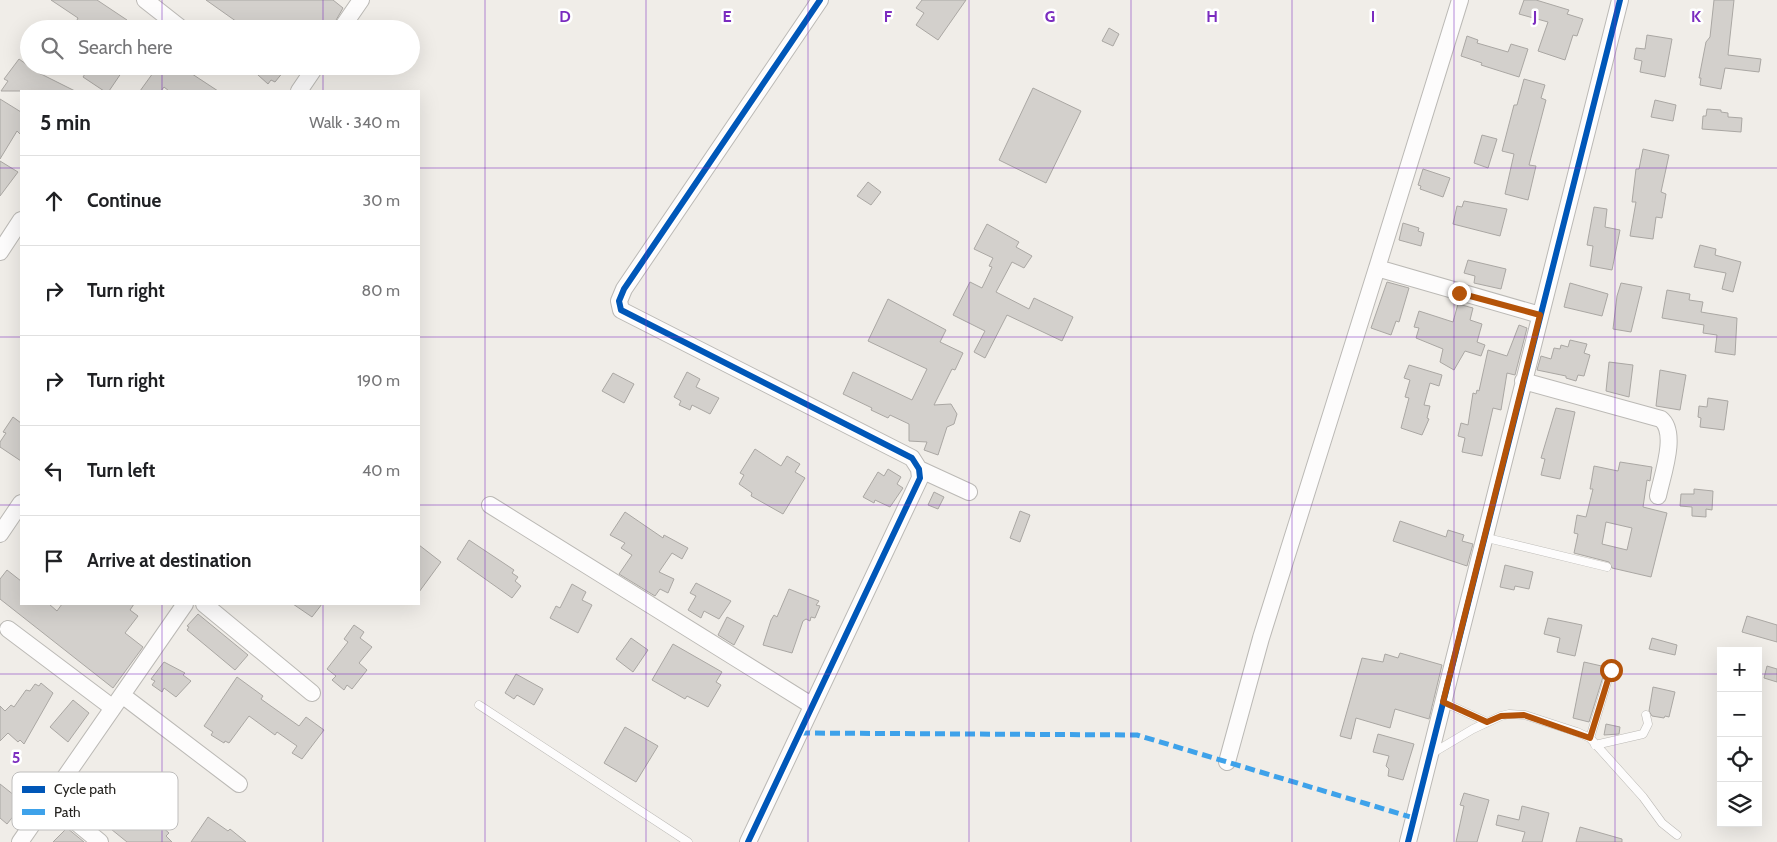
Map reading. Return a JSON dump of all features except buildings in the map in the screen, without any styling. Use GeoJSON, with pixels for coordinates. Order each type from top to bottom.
{"type":"FeatureCollection","features":[{"type":"Feature","properties":{"kind":"street"},"geometry":{"type":"LineString","coordinates":[[145,0],[171,20]]}},
{"type":"Feature","properties":{"kind":"street"},"geometry":{"type":"LineString","coordinates":[[347,20],[361,0]]}},
{"type":"Feature","properties":{"kind":"street"},"geometry":{"type":"LineString","coordinates":[[748,842],[920,478],[919,469],[912,458],[621,310],[618,302],[630,281],[820,0]]}},
{"type":"Feature","properties":{"kind":"street"},"geometry":{"type":"LineString","coordinates":[[1227,762],[1261,638],[1460,0]]}},
{"type":"Feature","properties":{"kind":"street"},"geometry":{"type":"LineString","coordinates":[[1408,842],[1620,0]]}},
{"type":"Feature","properties":{"kind":"street"},"geometry":{"type":"LineString","coordinates":[[300,90],[310,75]]}},
{"type":"Feature","properties":{"kind":"street"},"geometry":{"type":"LineString","coordinates":[[0,252],[20,222]]}},
{"type":"Feature","properties":{"kind":"street"},"geometry":{"type":"LineString","coordinates":[[1377,268],[1540,315]]}},
{"type":"Feature","properties":{"kind":"street"},"geometry":{"type":"LineString","coordinates":[[1523,381],[1661,419],[1667,424],[1670,437],[1658,496]]}},
{"type":"Feature","properties":{"kind":"street"},"geometry":{"type":"LineString","coordinates":[[919,469],[969,492]]}},
{"type":"Feature","properties":{"kind":"street"},"geometry":{"type":"LineString","coordinates":[[0,534],[20,504]]}},
{"type":"Feature","properties":{"kind":"street"},"geometry":{"type":"LineString","coordinates":[[490,505],[811,706]]}},
{"type":"Feature","properties":{"kind":"street"},"geometry":{"type":"LineString","coordinates":[[69,772],[184,605]]}},
{"type":"Feature","properties":{"kind":"street"},"geometry":{"type":"LineString","coordinates":[[205,605],[312,692]]}},
{"type":"Feature","properties":{"kind":"street"},"geometry":{"type":"LineString","coordinates":[[8,629],[239,784]]}},
{"type":"Feature","properties":{"kind":"street"},"geometry":{"type":"LineString","coordinates":[[20,842],[28,830]]}},
{"type":"Feature","properties":{"kind":"street"},"geometry":{"type":"LineString","coordinates":[[85,830],[100,842]]}},
{"type":"Feature","properties":{"kind":"lane"},"geometry":{"type":"LineString","coordinates":[[1484,537],[1607,567]]}},
{"type":"Feature","properties":{"kind":"lane"},"geometry":{"type":"LineString","coordinates":[[1590,738],[1611,670]]}},
{"type":"Feature","properties":{"kind":"lane"},"geometry":{"type":"LineString","coordinates":[[1443,702],[1487,722]]}},
{"type":"Feature","properties":{"kind":"lane"},"geometry":{"type":"LineString","coordinates":[[479,705],[688,842]]}},
{"type":"Feature","properties":{"kind":"lane"},"geometry":{"type":"LineString","coordinates":[[1429,755],[1501,716],[1524,715],[1590,738],[1643,797],[1662,823],[1677,835]]}},
{"type":"Feature","properties":{"kind":"lane"},"geometry":{"type":"LineString","coordinates":[[1595,745],[1643,734],[1648,724],[1646,715]]}},
{"type":"Feature","properties":{"kind":"marked path"},"geometry":{"type":"LineString","coordinates":[[800,733],[1137,735],[1414,818]]}},
{"type":"Feature","properties":{"kind":"cycle path"},"geometry":{"type":"LineString","coordinates":[[748,842],[920,478],[919,469],[912,458],[621,310],[619,301],[624,289],[820,0]]}},
{"type":"Feature","properties":{"kind":"cycle path"},"geometry":{"type":"LineString","coordinates":[[1408,842],[1620,0]]}},
{"type":"Feature","properties":{"kind":"route"},"geometry":{"type":"LineString","coordinates":[[1459,293],[1540,315],[1443,702],[1487,722],[1510,714],[1524,715],[1590,738],[1611,670]]}}]}
